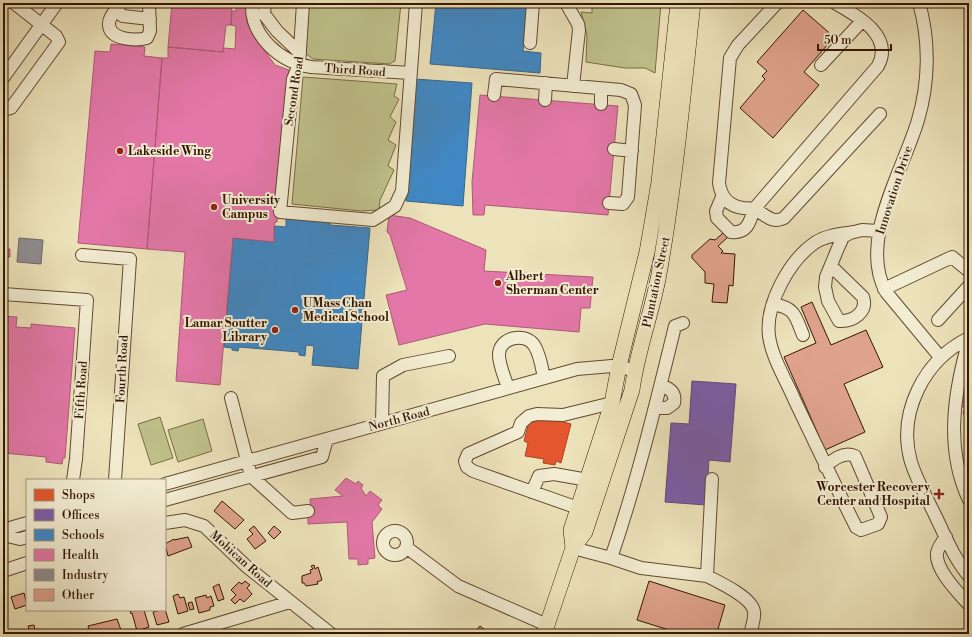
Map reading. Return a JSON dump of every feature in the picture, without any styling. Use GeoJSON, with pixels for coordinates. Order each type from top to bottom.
{"type":"FeatureCollection","features":[{"type":"Feature","properties":{"kind":"main road","name":"Plantation Street"},"geometry":{"type":"LineString","coordinates":[[573,548],[571,530],[612,403],[619,366],[644,264],[658,189],[678,3]]}},
{"type":"Feature","properties":{"kind":"main road","name":"Plantation Street"},"geometry":{"type":"LineString","coordinates":[[545,629],[573,548],[585,532],[632,390],[634,370],[658,277],[669,215],[693,3]]}},
{"type":"Feature","properties":{"kind":"street"},"geometry":{"type":"LineString","coordinates":[[3,78],[57,3]]}},
{"type":"Feature","properties":{"kind":"street"},"geometry":{"type":"LineString","coordinates":[[149,3],[150,19],[150,31],[147,38],[117,37],[111,32],[109,25],[110,18],[118,7],[123,16],[150,19]]}},
{"type":"Feature","properties":{"kind":"street"},"geometry":{"type":"LineString","coordinates":[[252,3],[252,20],[272,49],[285,59],[299,65]]}},
{"type":"Feature","properties":{"kind":"street"},"geometry":{"type":"LineString","coordinates":[[265,3],[264,14],[277,31],[300,53]]}},
{"type":"Feature","properties":{"kind":"street","name":"Second Road"},"geometry":{"type":"LineString","coordinates":[[303,3],[299,65],[293,79],[280,212],[373,220],[395,206],[402,191],[411,74]]}},
{"type":"Feature","properties":{"kind":"street"},"geometry":{"type":"LineString","coordinates":[[411,74],[416,3]]}},
{"type":"Feature","properties":{"kind":"street"},"geometry":{"type":"LineString","coordinates":[[530,43],[533,3]]}},
{"type":"Feature","properties":{"kind":"street"},"geometry":{"type":"LineString","coordinates":[[566,3],[578,24],[579,30],[573,86]]}},
{"type":"Feature","properties":{"kind":"street"},"geometry":{"type":"LineString","coordinates":[[777,3],[738,44],[730,58],[719,183],[722,197],[716,211],[717,218],[731,232],[741,232],[745,229],[754,209],[878,66],[881,59],[881,41],[879,37],[862,20],[835,3]]}},
{"type":"Feature","properties":{"kind":"street","name":"Innovation Drive"},"geometry":{"type":"LineString","coordinates":[[919,3],[924,21],[927,53],[924,92],[918,120],[879,231],[876,262],[878,273],[884,289],[899,310],[940,357]]}},
{"type":"Feature","properties":{"kind":"street"},"geometry":{"type":"LineString","coordinates":[[5,112],[59,42],[56,36],[19,5]]}},
{"type":"Feature","properties":{"kind":"street"},"geometry":{"type":"LineString","coordinates":[[821,65],[862,20]]}},
{"type":"Feature","properties":{"kind":"street","name":"Third Road"},"geometry":{"type":"LineString","coordinates":[[299,65],[411,74]]}},
{"type":"Feature","properties":{"kind":"street"},"geometry":{"type":"LineString","coordinates":[[494,95],[496,79],[621,90],[633,97],[635,105],[628,197],[623,204],[609,203]]}},
{"type":"Feature","properties":{"kind":"street"},"geometry":{"type":"LineString","coordinates":[[545,100],[546,84]]}},
{"type":"Feature","properties":{"kind":"street"},"geometry":{"type":"LineString","coordinates":[[601,89],[601,104]]}},
{"type":"Feature","properties":{"kind":"street"},"geometry":{"type":"LineString","coordinates":[[722,197],[733,206],[754,209],[773,220],[784,218],[880,114]]}},
{"type":"Feature","properties":{"kind":"street"},"geometry":{"type":"LineString","coordinates":[[614,150],[632,151]]}},
{"type":"Feature","properties":{"kind":"street"},"geometry":{"type":"LineString","coordinates":[[825,467],[839,457],[850,454],[855,456],[881,517],[878,524],[861,530],[856,527],[825,467],[771,346],[769,319],[783,279],[804,252],[817,241],[828,236],[854,232],[879,231]]}},
{"type":"Feature","properties":{"kind":"street"},"geometry":{"type":"LineString","coordinates":[[831,266],[841,241],[846,235],[854,232]]}},
{"type":"Feature","properties":{"kind":"street","name":"Fourth Road"},"geometry":{"type":"LineString","coordinates":[[82,255],[130,259],[115,479]]}},
{"type":"Feature","properties":{"kind":"street"},"geometry":{"type":"LineString","coordinates":[[884,289],[952,257],[969,271]]}},
{"type":"Feature","properties":{"kind":"street"},"geometry":{"type":"LineString","coordinates":[[938,320],[969,286]]}},
{"type":"Feature","properties":{"kind":"street","name":"Fifth Road"},"geometry":{"type":"LineString","coordinates":[[3,294],[87,300],[73,479]]}},
{"type":"Feature","properties":{"kind":"street"},"geometry":{"type":"LineString","coordinates":[[773,304],[786,307],[793,313],[803,335]]}},
{"type":"Feature","properties":{"kind":"street"},"geometry":{"type":"LineString","coordinates":[[611,558],[631,502],[656,408],[667,408],[674,403],[674,395],[670,389],[662,386],[675,326],[683,323]]}},
{"type":"Feature","properties":{"kind":"street"},"geometry":{"type":"LineString","coordinates":[[508,388],[499,355],[505,342],[513,339],[522,338],[529,340],[535,346],[544,378]]}},
{"type":"Feature","properties":{"kind":"street"},"geometry":{"type":"LineString","coordinates":[[967,339],[940,357],[928,373],[916,393],[910,414],[907,434],[909,452],[914,470],[946,537],[969,576]]}},
{"type":"Feature","properties":{"kind":"street"},"geometry":{"type":"LineString","coordinates":[[967,339],[967,347],[955,397],[953,427],[958,464],[969,500]]}},
{"type":"Feature","properties":{"kind":"street"},"geometry":{"type":"LineString","coordinates":[[382,423],[382,376],[403,365],[450,356]]}},
{"type":"Feature","properties":{"kind":"street","name":"North Road"},"geometry":{"type":"LineString","coordinates":[[166,484],[577,369],[598,366],[619,366],[634,370]]}},
{"type":"Feature","properties":{"kind":"street"},"geometry":{"type":"LineString","coordinates":[[231,398],[251,476],[292,512],[308,511]]}},
{"type":"Feature","properties":{"kind":"street"},"geometry":{"type":"LineString","coordinates":[[578,508],[469,469],[465,463],[468,454],[518,432],[521,423],[530,416],[537,414],[563,415],[612,403]]}},
{"type":"Feature","properties":{"kind":"street"},"geometry":{"type":"LineString","coordinates":[[166,500],[322,457],[327,439]]}},
{"type":"Feature","properties":{"kind":"street"},"geometry":{"type":"LineString","coordinates":[[532,492],[539,476],[554,474],[588,480]]}},
{"type":"Feature","properties":{"kind":"street"},"geometry":{"type":"LineString","coordinates":[[707,576],[712,479]]}},
{"type":"Feature","properties":{"kind":"street","name":"Mohican Road"},"geometry":{"type":"LineString","coordinates":[[166,523],[185,520],[204,526],[246,566],[331,634]]}},
{"type":"Feature","properties":{"kind":"street"},"geometry":{"type":"LineString","coordinates":[[3,530],[26,523]]}},
{"type":"Feature","properties":{"kind":"street"},"geometry":{"type":"LineString","coordinates":[[3,535],[20,540],[26,537]]}},
{"type":"Feature","properties":{"kind":"street"},"geometry":{"type":"LineString","coordinates":[[946,537],[938,550],[938,563],[943,573],[969,606]]}},
{"type":"Feature","properties":{"kind":"street"},"geometry":{"type":"LineString","coordinates":[[406,548],[458,586],[545,629]]}},
{"type":"Feature","properties":{"kind":"street"},"geometry":{"type":"LineString","coordinates":[[573,548],[641,568],[707,576],[745,599],[753,607],[754,619],[751,631]]}},
{"type":"Feature","properties":{"kind":"street"},"geometry":{"type":"LineString","coordinates":[[3,571],[26,563]]}},
{"type":"Feature","properties":{"kind":"street"},"geometry":{"type":"LineString","coordinates":[[183,634],[196,632],[290,602]]}},
{"type":"Feature","properties":{"kind":"green space"},"geometry":{"type":"Polygon","coordinates":[[[307,3],[401,3],[395,61],[389,64],[313,59],[305,53],[307,3]]]}},
{"type":"Feature","properties":{"kind":"green space"},"geometry":{"type":"Polygon","coordinates":[[[592,3],[661,3],[655,73],[645,68],[625,68],[586,62],[587,35],[581,12],[592,13],[592,3]]]}},
{"type":"Feature","properties":{"kind":"green space"},"geometry":{"type":"Polygon","coordinates":[[[303,77],[397,84],[394,96],[399,99],[390,117],[396,122],[388,140],[396,145],[388,166],[394,170],[380,200],[379,210],[361,211],[292,204],[303,77]]]}},
{"type":"Feature","properties":{"kind":"green space"},"geometry":{"type":"Polygon","coordinates":[[[160,417],[173,458],[151,465],[138,424],[160,417]]]}},
{"type":"Feature","properties":{"kind":"green space"},"geometry":{"type":"Polygon","coordinates":[[[203,419],[212,451],[178,462],[168,430],[203,419]]]}},
{"type":"Feature","properties":{"kind":"building: Shops"},"geometry":{"type":"Polygon","coordinates":[[[547,417],[571,424],[561,463],[556,461],[555,465],[543,463],[544,459],[525,456],[528,443],[524,441],[530,418],[547,417]]]}},
{"type":"Feature","properties":{"kind":"building: Offices"},"geometry":{"type":"Polygon","coordinates":[[[692,381],[736,384],[730,462],[709,460],[706,505],[665,502],[671,423],[689,424],[692,381]]]}},
{"type":"Feature","properties":{"kind":"building: Schools"},"geometry":{"type":"Polygon","coordinates":[[[436,3],[527,3],[523,51],[541,53],[540,73],[430,64],[436,3]]]}},
{"type":"Feature","properties":{"kind":"building: Schools"},"geometry":{"type":"Polygon","coordinates":[[[415,79],[472,83],[463,206],[406,201],[415,79]]]}},
{"type":"Feature","properties":{"kind":"building: Schools","name":"UMass Chan Medical School"},"geometry":{"type":"Polygon","coordinates":[[[286,218],[330,221],[330,225],[370,228],[358,369],[312,365],[314,346],[306,345],[305,356],[299,355],[299,352],[239,347],[238,351],[232,350],[232,348],[224,347],[233,238],[274,242],[274,226],[286,227],[286,218]]]}},
{"type":"Feature","properties":{"kind":"building: Health"},"geometry":{"type":"Polygon","coordinates":[[[172,3],[232,3],[231,25],[226,25],[223,52],[168,47],[172,3]]]}},
{"type":"Feature","properties":{"kind":"building: Health","name":"University Campus"},"geometry":{"type":"Polygon","coordinates":[[[236,3],[246,3],[247,23],[253,35],[275,65],[289,70],[277,222],[275,222],[274,226],[274,242],[233,238],[220,385],[176,381],[185,252],[147,249],[162,58],[168,58],[168,47],[223,52],[224,48],[235,49],[236,26],[231,25],[232,11],[236,11],[236,3]]]}},
{"type":"Feature","properties":{"kind":"building: Health","name":"Lakeside Wing"},"geometry":{"type":"Polygon","coordinates":[[[111,44],[145,47],[144,56],[162,58],[147,249],[78,243],[95,51],[110,52],[111,44]]]}},
{"type":"Feature","properties":{"kind":"building: Health"},"geometry":{"type":"Polygon","coordinates":[[[480,95],[618,106],[608,215],[485,205],[484,215],[473,215],[472,182],[480,95]]]}},
{"type":"Feature","properties":{"kind":"building: Health","name":"Albert Sherman Center"},"geometry":{"type":"Polygon","coordinates":[[[389,215],[410,218],[486,250],[484,271],[593,277],[590,308],[581,308],[579,332],[485,324],[399,345],[386,295],[407,290],[390,235],[387,232],[389,215]]]}},
{"type":"Feature","properties":{"kind":"building: Health"},"geometry":{"type":"Polygon","coordinates":[[[6,249],[10,249],[10,257],[6,257],[6,249]]]}},
{"type":"Feature","properties":{"kind":"building: Health"},"geometry":{"type":"Polygon","coordinates":[[[3,316],[17,317],[16,327],[31,328],[31,324],[75,328],[65,458],[63,458],[62,464],[46,462],[46,457],[3,453],[3,316]]]}},
{"type":"Feature","properties":{"kind":"building: Health"},"geometry":{"type":"Polygon","coordinates":[[[959,392],[969,393],[969,415],[963,414],[965,407],[957,406],[959,392]]]}},
{"type":"Feature","properties":{"kind":"building: Health"},"geometry":{"type":"Polygon","coordinates":[[[346,478],[356,484],[358,481],[363,485],[361,488],[366,496],[370,491],[382,500],[378,505],[382,509],[372,522],[375,558],[368,559],[368,564],[358,565],[358,559],[349,559],[347,522],[308,524],[308,515],[311,515],[310,499],[343,496],[335,490],[346,478]]]}},
{"type":"Feature","properties":{"kind":"building: Industry"},"geometry":{"type":"Polygon","coordinates":[[[19,238],[43,240],[41,264],[17,262],[19,238]]]}},
{"type":"Feature","properties":{"kind":"building: Other"},"geometry":{"type":"Polygon","coordinates":[[[803,10],[834,37],[804,72],[819,85],[773,138],[740,108],[765,79],[762,76],[767,71],[757,62],[803,10]]]}},
{"type":"Feature","properties":{"kind":"building: Other"},"geometry":{"type":"Polygon","coordinates":[[[723,233],[727,235],[727,238],[718,246],[723,251],[721,253],[735,254],[733,286],[729,285],[727,303],[712,302],[714,284],[705,283],[705,272],[692,258],[692,255],[710,239],[715,240],[723,233]]]}},
{"type":"Feature","properties":{"kind":"building: Other"},"geometry":{"type":"Polygon","coordinates":[[[812,302],[831,345],[866,330],[883,367],[844,384],[865,432],[825,450],[784,357],[816,343],[801,307],[812,302]]]}},
{"type":"Feature","properties":{"kind":"building: Other"},"geometry":{"type":"Polygon","coordinates":[[[222,501],[244,520],[235,529],[214,511],[222,501]]]}},
{"type":"Feature","properties":{"kind":"building: Other"},"geometry":{"type":"Polygon","coordinates":[[[254,526],[266,541],[255,549],[247,539],[253,534],[249,530],[254,526]]]}},
{"type":"Feature","properties":{"kind":"building: Other"},"geometry":{"type":"Polygon","coordinates":[[[274,526],[281,532],[274,539],[268,533],[274,526]]]}},
{"type":"Feature","properties":{"kind":"building: Other"},"geometry":{"type":"Polygon","coordinates":[[[188,537],[192,547],[168,556],[166,543],[188,537]]]}},
{"type":"Feature","properties":{"kind":"building: Other"},"geometry":{"type":"Polygon","coordinates":[[[314,565],[315,569],[318,567],[322,580],[317,582],[318,584],[306,586],[302,583],[302,576],[311,573],[310,570],[313,569],[311,566],[314,565]]]}},
{"type":"Feature","properties":{"kind":"building: Other"},"geometry":{"type":"Polygon","coordinates":[[[245,581],[250,585],[247,588],[252,594],[244,602],[240,599],[235,604],[231,600],[236,595],[231,590],[239,582],[242,584],[245,581]]]}},
{"type":"Feature","properties":{"kind":"building: Other"},"geometry":{"type":"Polygon","coordinates":[[[649,581],[725,605],[718,629],[734,634],[682,634],[637,620],[649,581]]]}},
{"type":"Feature","properties":{"kind":"building: Other"},"geometry":{"type":"Polygon","coordinates":[[[219,584],[224,599],[218,601],[213,587],[219,584]]]}},
{"type":"Feature","properties":{"kind":"building: Other"},"geometry":{"type":"Polygon","coordinates":[[[24,593],[26,605],[15,609],[11,597],[24,593]]]}},
{"type":"Feature","properties":{"kind":"building: Other"},"geometry":{"type":"Polygon","coordinates":[[[178,594],[180,598],[184,597],[188,611],[178,614],[173,596],[178,594]]]}},
{"type":"Feature","properties":{"kind":"building: Other"},"geometry":{"type":"Polygon","coordinates":[[[206,595],[207,598],[211,596],[214,606],[210,607],[210,610],[199,613],[195,598],[206,595]]]}},
{"type":"Feature","properties":{"kind":"building: Other"},"geometry":{"type":"Polygon","coordinates":[[[192,602],[194,609],[190,610],[188,603],[192,602]]]}},
{"type":"Feature","properties":{"kind":"building: Other"},"geometry":{"type":"Polygon","coordinates":[[[130,611],[144,611],[149,627],[137,631],[132,613],[131,614],[130,611]]]}},
{"type":"Feature","properties":{"kind":"building: Other"},"geometry":{"type":"Polygon","coordinates":[[[166,611],[169,622],[157,625],[153,612],[166,611]]]}},
{"type":"Feature","properties":{"kind":"building: Other"},"geometry":{"type":"Polygon","coordinates":[[[117,619],[121,630],[110,634],[90,634],[88,626],[117,619]]]}},
{"type":"Feature","properties":{"kind":"building: Other"},"geometry":{"type":"Polygon","coordinates":[[[34,625],[35,630],[30,632],[28,626],[34,625]]]}},
{"type":"Feature","properties":{"kind":"building: Other"},"geometry":{"type":"Polygon","coordinates":[[[480,626],[490,634],[473,634],[480,626]]]}},
{"type":"Feature","properties":{"kind":"place","name":"Lakeside Wing"},"geometry":{"type":"Point","coordinates":[120,151]}},
{"type":"Feature","properties":{"kind":"place","name":"University Campus"},"geometry":{"type":"Point","coordinates":[214,207]}},
{"type":"Feature","properties":{"kind":"place","name":"Albert Sherman Center"},"geometry":{"type":"Point","coordinates":[498,283]}},
{"type":"Feature","properties":{"kind":"place","name":"UMass Chan Medical School"},"geometry":{"type":"Point","coordinates":[295,310]}},
{"type":"Feature","properties":{"kind":"place","name":"Lamar Soutter Library"},"geometry":{"type":"Point","coordinates":[275,330]}},
{"type":"Feature","properties":{"kind":"place","name":"Worcester Recovery Center and Hospital"},"geometry":{"type":"Point","coordinates":[939,494]}}]}
